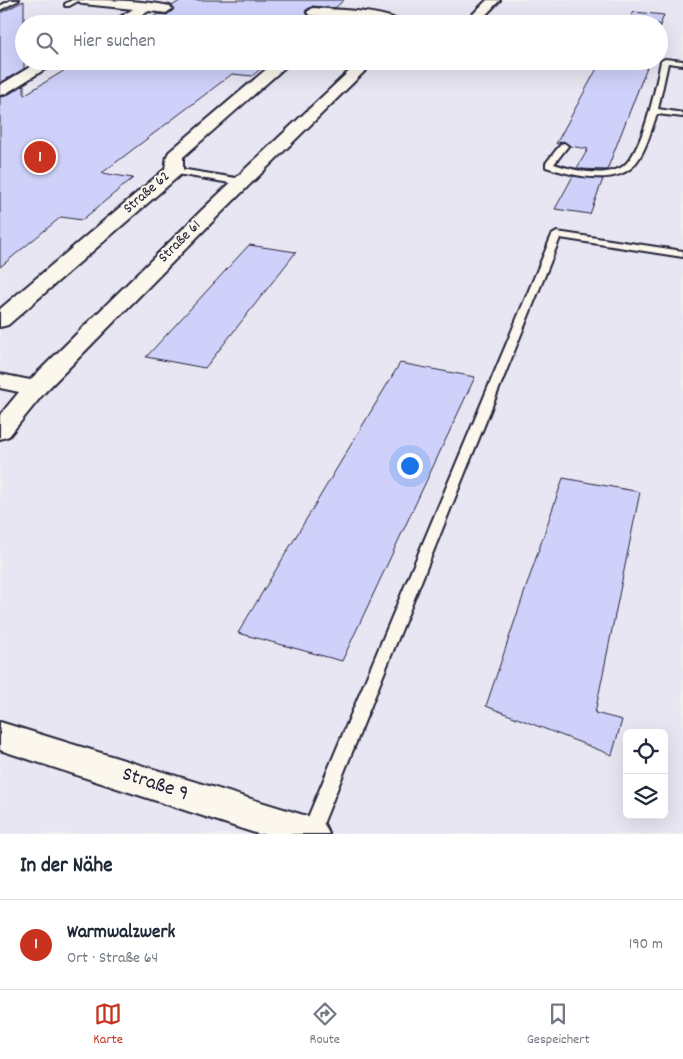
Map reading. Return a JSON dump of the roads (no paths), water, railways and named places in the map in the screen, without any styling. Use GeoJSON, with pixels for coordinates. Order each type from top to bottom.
{"type":"FeatureCollection","features":[{"type":"Feature","properties":{"kind":"street"},"geometry":{"type":"LineString","coordinates":[[83,0],[147,7],[163,4]]}},
{"type":"Feature","properties":{"kind":"street"},"geometry":{"type":"LineString","coordinates":[[478,15],[494,0]]}},
{"type":"Feature","properties":{"kind":"street"},"geometry":{"type":"LineString","coordinates":[[132,15],[147,7]]}},
{"type":"Feature","properties":{"kind":"street"},"geometry":{"type":"LineString","coordinates":[[313,12],[348,15]]}},
{"type":"Feature","properties":{"kind":"street"},"geometry":{"type":"LineString","coordinates":[[0,91],[36,70]]}},
{"type":"Feature","properties":{"kind":"street","name":"Straße 62"},"geometry":{"type":"LineString","coordinates":[[0,320],[174,171],[175,156],[275,70]]}},
{"type":"Feature","properties":{"kind":"street","name":"Straße 61"},"geometry":{"type":"LineString","coordinates":[[0,431],[35,388],[242,182],[359,70]]}},
{"type":"Feature","properties":{"kind":"street"},"geometry":{"type":"LineString","coordinates":[[0,381],[35,388]]}},
{"type":"Feature","properties":{"kind":"street","name":"Straße 9"},"geometry":{"type":"LineString","coordinates":[[0,736],[310,834]]}},
{"type":"Feature","properties":{"kind":"lane"},"geometry":{"type":"LineString","coordinates":[[0,8],[16,0]]}},
{"type":"Feature","properties":{"kind":"lane"},"geometry":{"type":"LineString","coordinates":[[67,5],[77,0]]}},
{"type":"Feature","properties":{"kind":"lane"},"geometry":{"type":"LineString","coordinates":[[668,62],[683,63]]}},
{"type":"Feature","properties":{"kind":"lane"},"geometry":{"type":"LineString","coordinates":[[564,146],[549,165],[570,172],[596,175],[620,171],[631,164],[654,112],[661,70]]}},
{"type":"Feature","properties":{"kind":"lane"},"geometry":{"type":"LineString","coordinates":[[654,112],[683,115]]}},
{"type":"Feature","properties":{"kind":"lane"},"geometry":{"type":"LineString","coordinates":[[174,171],[242,182]]}},
{"type":"Feature","properties":{"kind":"lane"},"geometry":{"type":"LineString","coordinates":[[310,834],[557,235],[683,254]]}},
{"type":"Feature","properties":{"kind":"place","name":"Warmwalzwerk"},"geometry":{"type":"Point","coordinates":[40,157]}}]}
